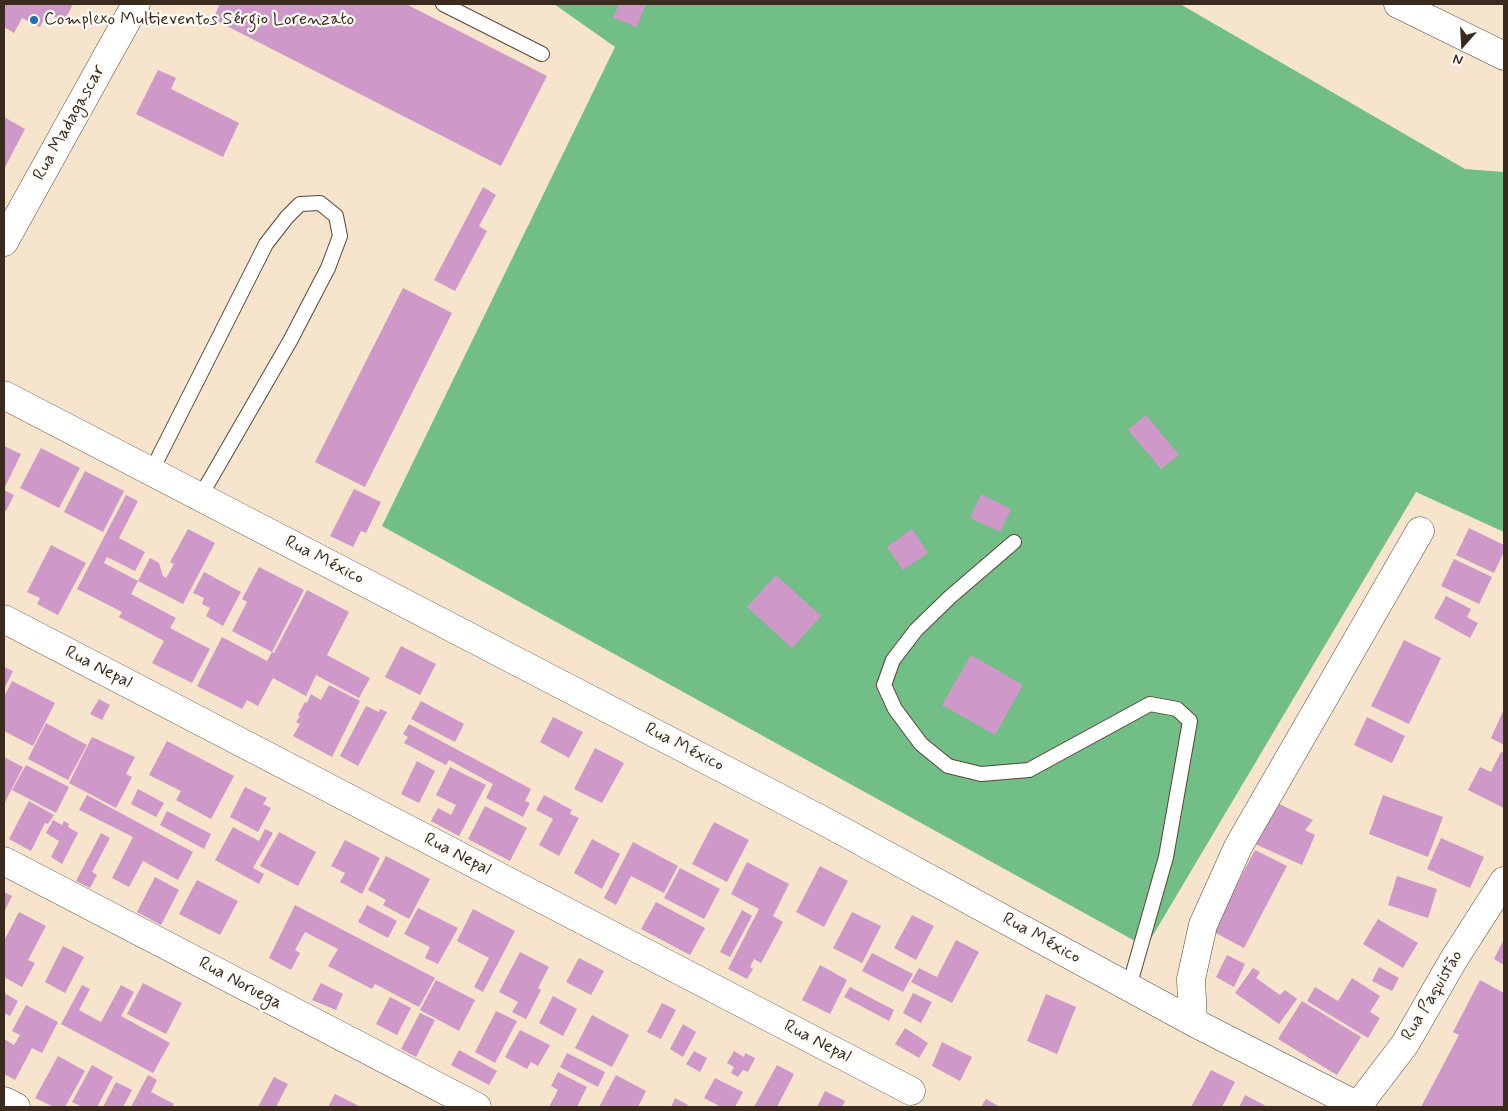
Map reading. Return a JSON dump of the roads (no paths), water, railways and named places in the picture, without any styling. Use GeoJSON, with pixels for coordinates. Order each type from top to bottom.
{"type":"FeatureCollection","features":[{"type":"Feature","properties":{"kind":"street","name":"Rua Madagascar"},"geometry":{"type":"LineString","coordinates":[[4,242],[136,4]]}},
{"type":"Feature","properties":{"kind":"street"},"geometry":{"type":"LineString","coordinates":[[1398,4],[1504,56]]}},
{"type":"Feature","properties":{"kind":"street","name":"Rua México"},"geometry":{"type":"LineString","coordinates":[[4,395],[820,819],[1193,1022],[1358,1107]]}},
{"type":"Feature","properties":{"kind":"street"},"geometry":{"type":"LineString","coordinates":[[1193,1022],[1191,979],[1203,925],[1238,847],[1420,531]]}},
{"type":"Feature","properties":{"kind":"street","name":"Rua Nepal"},"geometry":{"type":"LineString","coordinates":[[4,619],[911,1091]]}},
{"type":"Feature","properties":{"kind":"street","name":"Rua Noruega"},"geometry":{"type":"LineString","coordinates":[[4,861],[476,1107]]}},
{"type":"Feature","properties":{"kind":"street","name":"Rua Paquistão"},"geometry":{"type":"LineString","coordinates":[[1358,1107],[1405,1044],[1454,958],[1504,881]]}},
{"type":"Feature","properties":{"kind":"street"},"geometry":{"type":"LineString","coordinates":[[4,1101],[16,1107]]}},
{"type":"Feature","properties":{"kind":"lane"},"geometry":{"type":"LineString","coordinates":[[442,4],[542,54]]}},
{"type":"Feature","properties":{"kind":"lane"},"geometry":{"type":"LineString","coordinates":[[151,472],[266,244],[286,217],[300,204],[320,203],[336,216],[340,236],[328,268],[285,349],[200,497]]}},
{"type":"Feature","properties":{"kind":"lane"},"geometry":{"type":"LineString","coordinates":[[1014,542],[950,597],[916,630],[893,660],[884,684],[895,709],[921,744],[948,766],[981,774],[1029,770],[1150,704],[1176,709],[1190,721],[1166,857],[1129,987]]}},
{"type":"Feature","properties":{"kind":"place","name":"Complexo Multieventos Sérgio Lorenzato"},"geometry":{"type":"Point","coordinates":[34,20]}}]}
